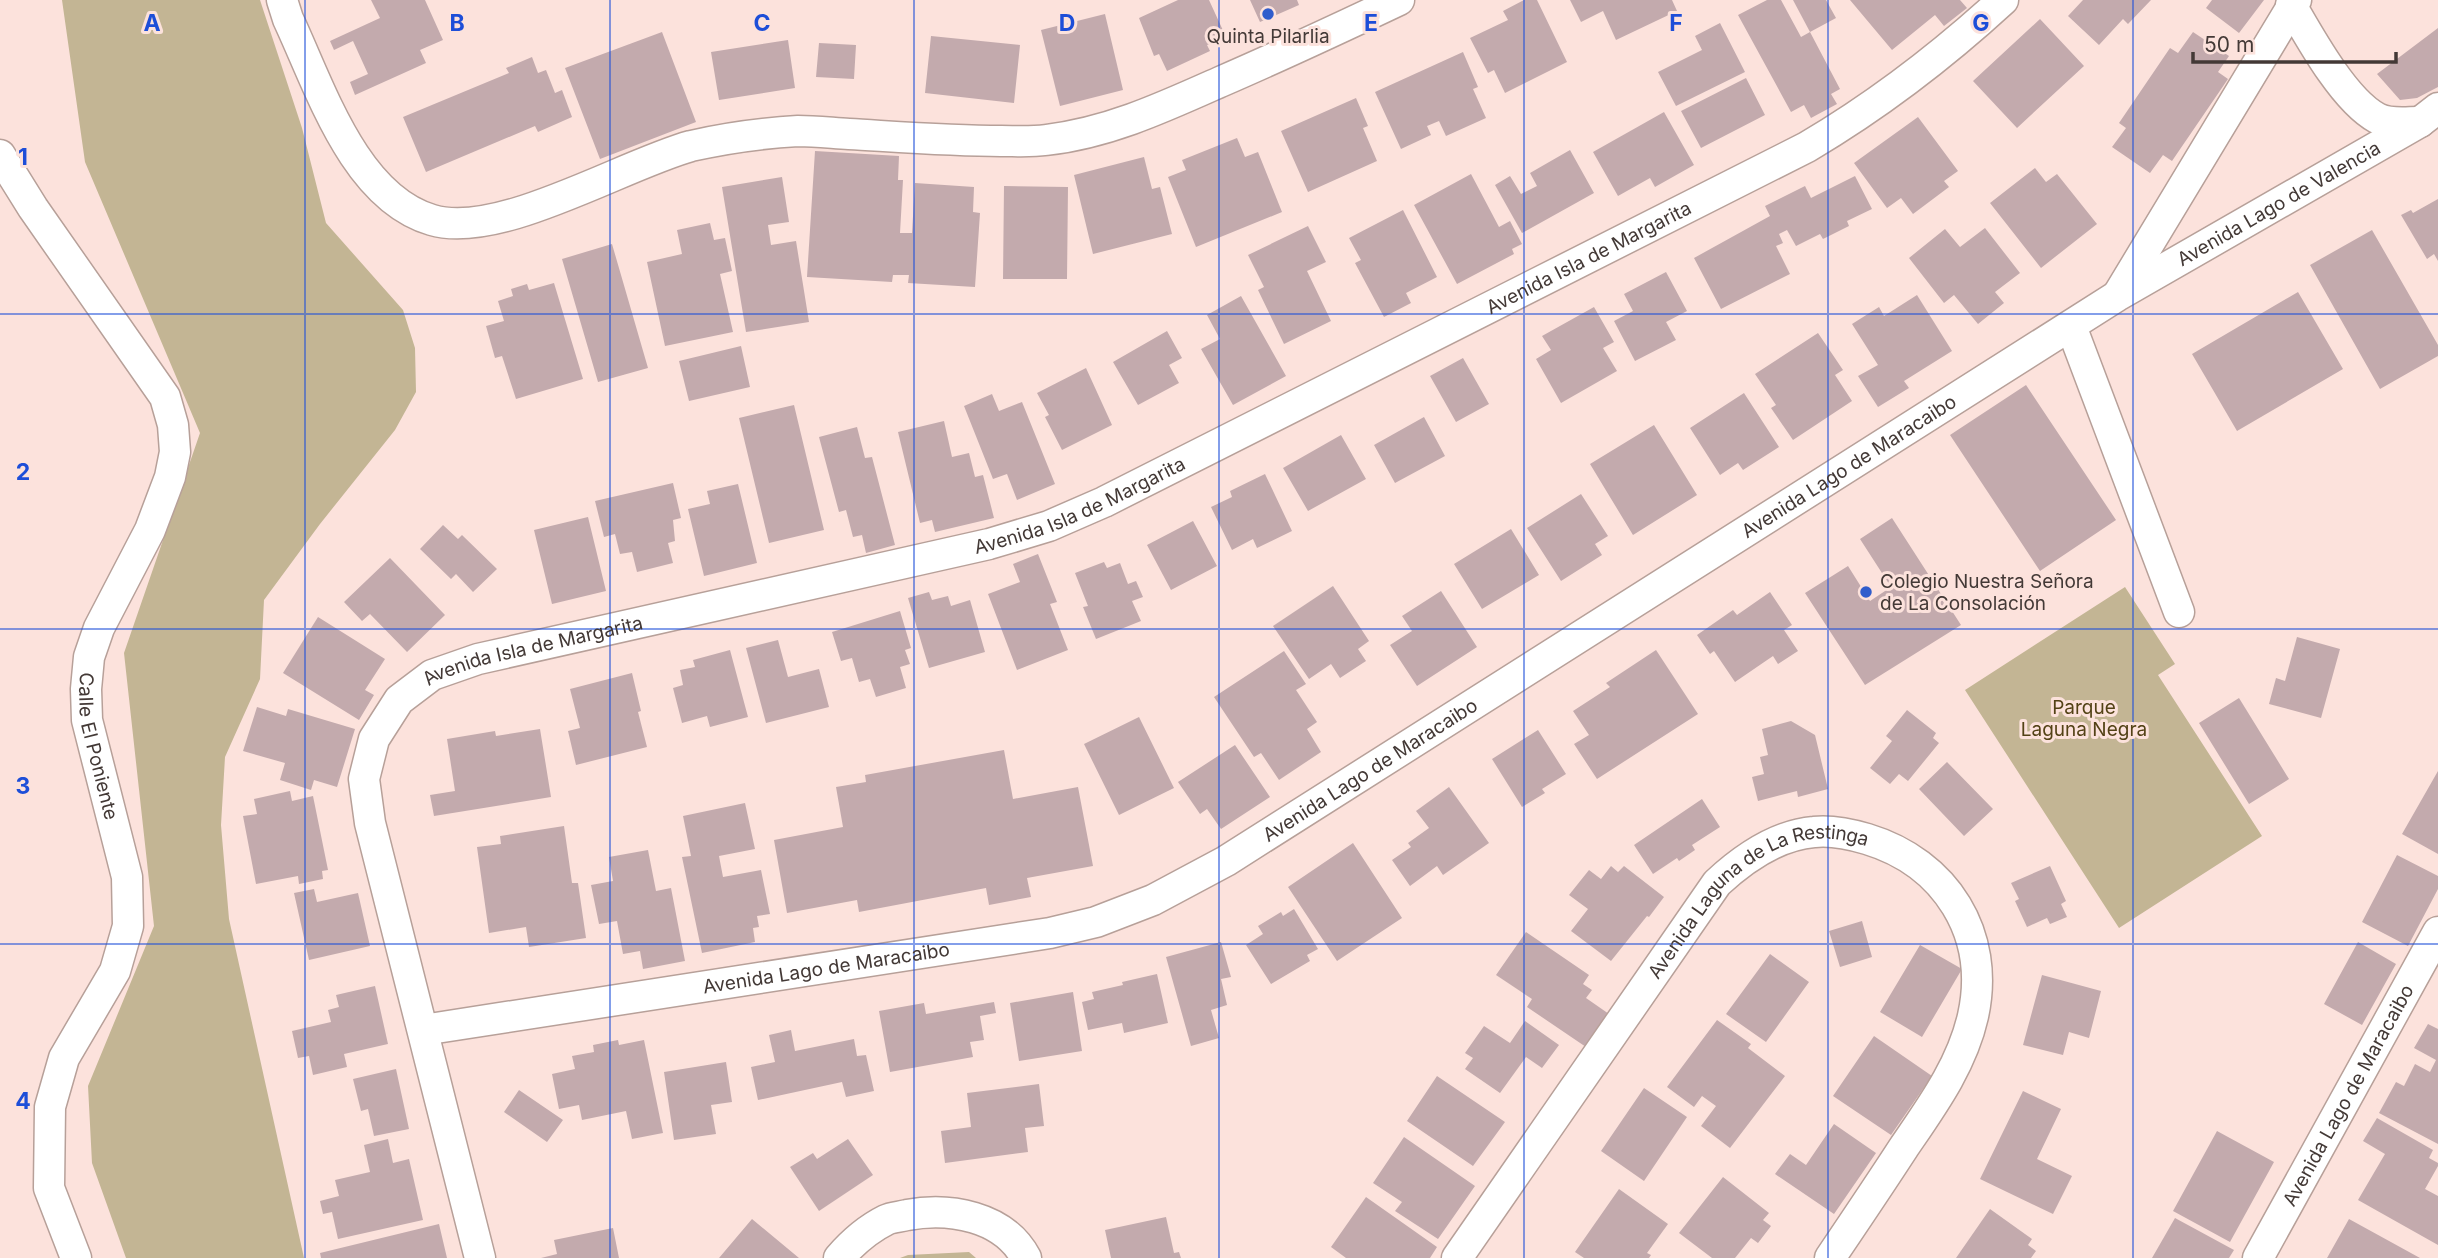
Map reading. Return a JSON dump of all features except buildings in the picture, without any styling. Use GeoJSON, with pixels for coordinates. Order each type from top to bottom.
{"type":"FeatureCollection","features":[{"type":"Feature","properties":{"kind":"street"},"geometry":{"type":"LineString","coordinates":[[282,0],[288,19],[342,136],[366,173],[383,192],[406,210],[433,220],[456,224],[488,220],[533,207],[690,147],[734,138],[800,131],[970,141],[1044,140],[1107,128],[1171,104],[1399,0]]}},
{"type":"Feature","properties":{"kind":"street","name":"Avenida Isla de Margarita"},"geometry":{"type":"LineString","coordinates":[[423,1030],[370,824],[365,779],[374,739],[399,701],[432,675],[478,659],[989,544],[1049,526],[1104,502],[1807,147],[1857,117],[1909,80],[2003,0]]}},
{"type":"Feature","properties":{"kind":"street"},"geometry":{"type":"LineString","coordinates":[[2294,3],[2333,72],[2377,118],[2393,123],[2429,115]]}},
{"type":"Feature","properties":{"kind":"street","name":"Avenida Lago de Maracaibo"},"geometry":{"type":"LineString","coordinates":[[423,1030],[1050,933],[1096,922],[1153,900],[1226,861],[2117,296],[2294,3]]}},
{"type":"Feature","properties":{"kind":"street","name":"Avenida Lago de Valencia"},"geometry":{"type":"LineString","coordinates":[[2117,296],[2429,115]]}},
{"type":"Feature","properties":{"kind":"street","name":"Calle El Poniente"},"geometry":{"type":"LineString","coordinates":[[0,155],[33,208],[165,397],[173,425],[175,452],[170,477],[150,530],[99,628],[89,657],[87,720],[128,877],[128,926],[115,971],[64,1058],[50,1107],[49,1188],[76,1258]]}},
{"type":"Feature","properties":{"kind":"street"},"geometry":{"type":"LineString","coordinates":[[2071,326],[2179,612]]}},
{"type":"Feature","properties":{"kind":"street","name":"Avenida Laguna de La Restinga"},"geometry":{"type":"LineString","coordinates":[[1457,1258],[1717,883],[1737,864],[1757,852],[1785,838],[1815,832],[1847,833],[1884,844],[1912,859],[1934,877],[1955,901],[1969,929],[1977,987],[1972,1017],[1960,1053],[1942,1090],[1830,1258]]}},
{"type":"Feature","properties":{"kind":"street","name":"Avenida Lago de Maracaibo"},"geometry":{"type":"LineString","coordinates":[[2258,1258],[2438,932]]}},
{"type":"Feature","properties":{"kind":"street"},"geometry":{"type":"LineString","coordinates":[[423,1030],[480,1258]]}},
{"type":"Feature","properties":{"kind":"street"},"geometry":{"type":"LineString","coordinates":[[839,1258],[852,1243],[887,1220],[929,1211],[962,1213],[1000,1229],[1021,1249],[1026,1258]]}},
{"type":"Feature","properties":{"kind":"green space"},"geometry":{"type":"Polygon","coordinates":[[[62,0],[260,0],[302,128],[326,223],[403,310],[415,348],[416,392],[395,430],[264,600],[260,679],[225,757],[221,825],[229,919],[304,1258],[126,1258],[92,1163],[88,1086],[154,926],[124,653],[200,433],[85,162],[62,0]]]}},
{"type":"Feature","properties":{"kind":"green space","name":"Parque Laguna Negra"},"geometry":{"type":"Polygon","coordinates":[[[2125,587],[2175,664],[2158,675],[2262,836],[2119,928],[1965,690],[2125,587]]]}},
{"type":"Feature","properties":{"kind":"green space"},"geometry":{"type":"Polygon","coordinates":[[[969,1252],[976,1258],[900,1258],[908,1255],[969,1252]]]}},
{"type":"Feature","properties":{"kind":"place","name":"Quinta Pilarlia"},"geometry":{"type":"Point","coordinates":[1268,14]}},
{"type":"Feature","properties":{"kind":"place","name":"Colegio Nuestra Señora de La Consolación"},"geometry":{"type":"Point","coordinates":[1866,592]}}]}
